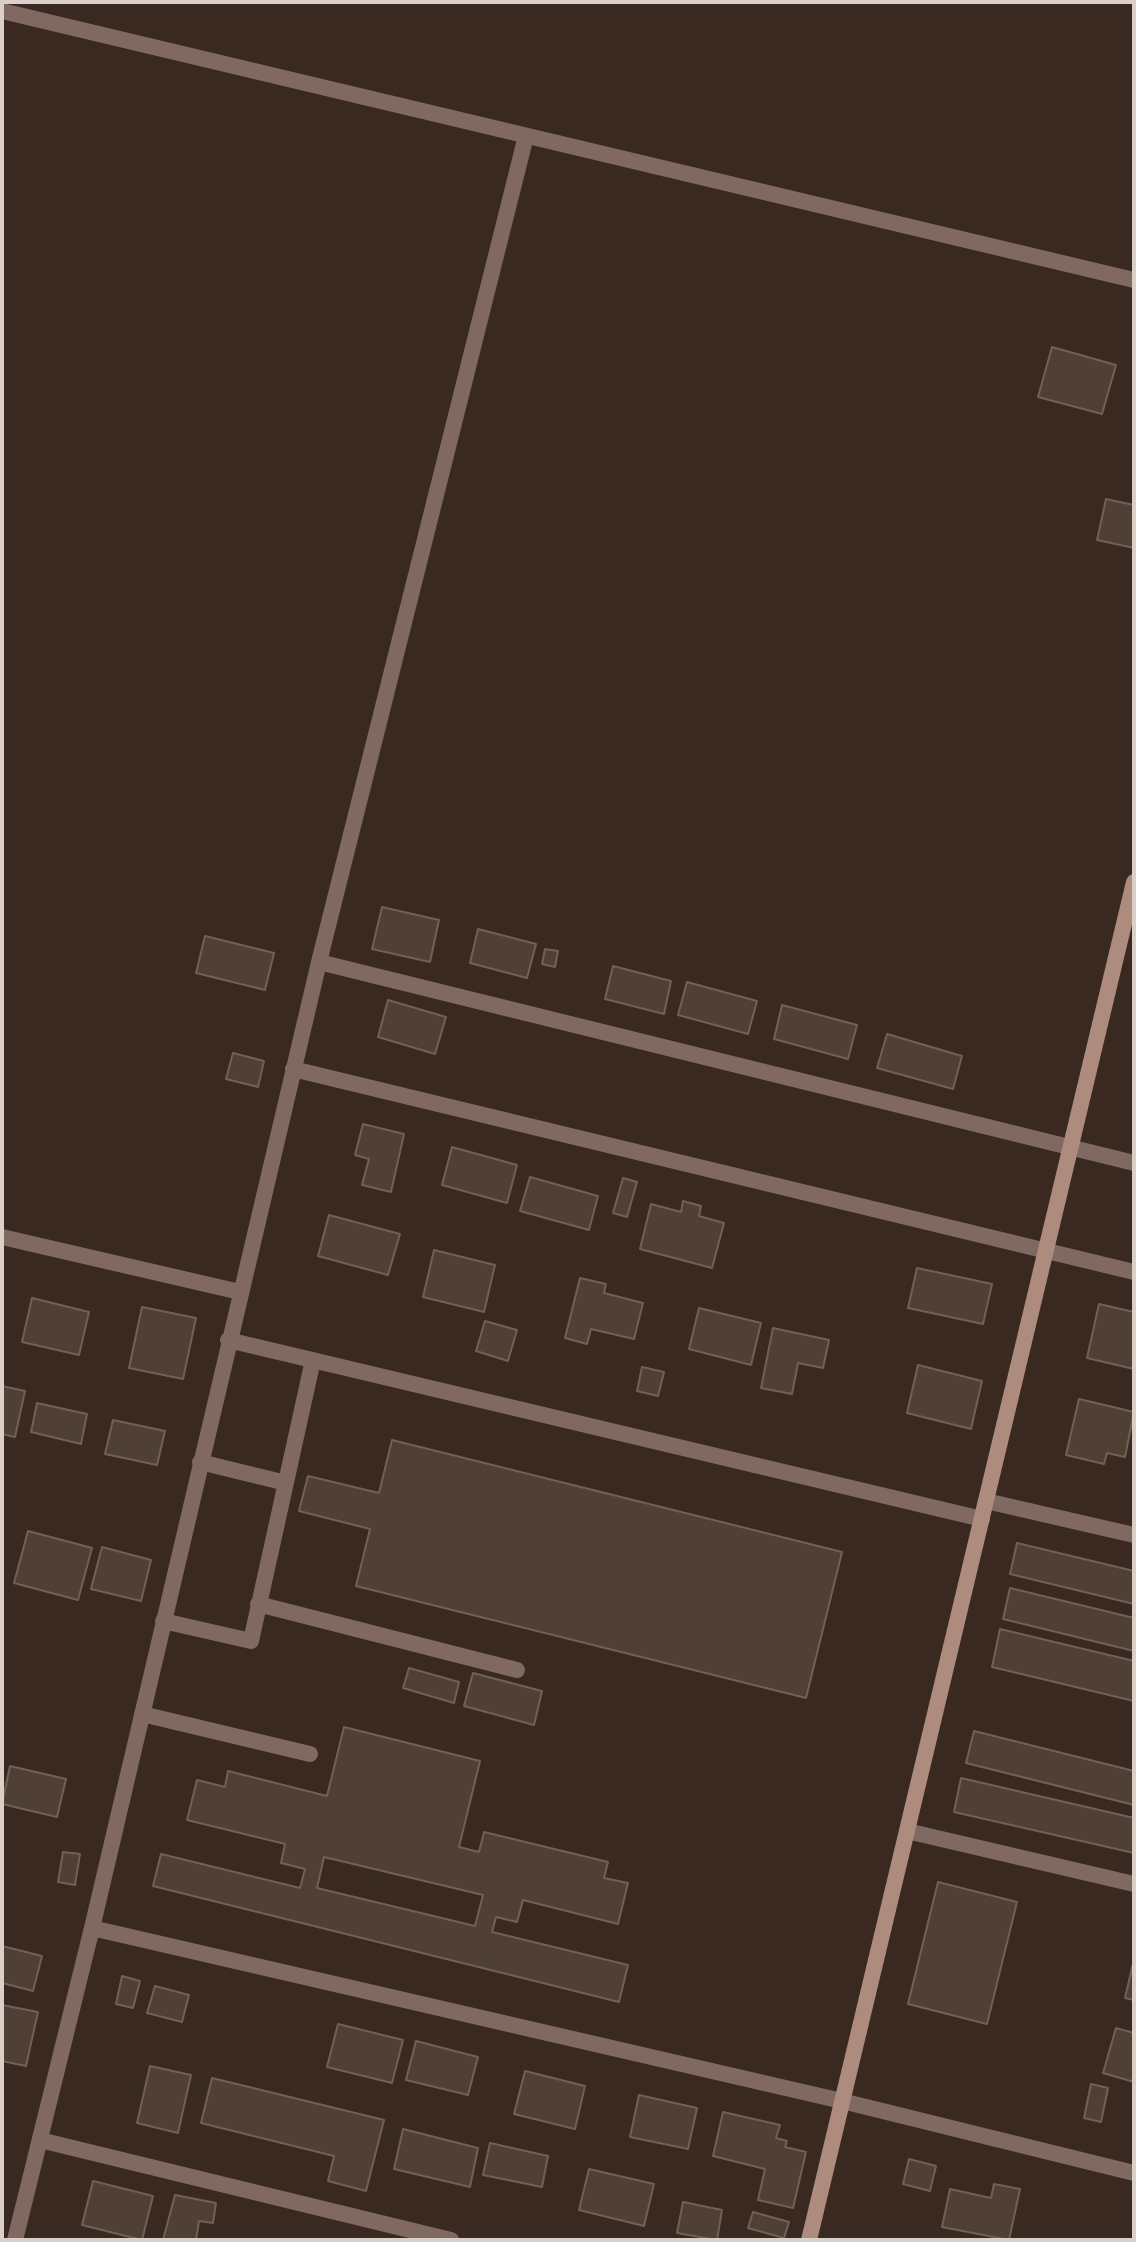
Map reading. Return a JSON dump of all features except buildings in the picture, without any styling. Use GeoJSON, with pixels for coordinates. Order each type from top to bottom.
{"type":"FeatureCollection","features":[{"type":"Feature","properties":{"kind":"street"},"geometry":{"type":"LineString","coordinates":[[2,11],[1134,280]]}},
{"type":"Feature","properties":{"kind":"street"},"geometry":{"type":"LineString","coordinates":[[15,2240],[92,1928],[293,1069],[526,136]]}},
{"type":"Feature","properties":{"kind":"street"},"geometry":{"type":"LineString","coordinates":[[809,2240],[1134,882]]}},
{"type":"Feature","properties":{"kind":"street"},"geometry":{"type":"LineString","coordinates":[[319,962],[1134,1163]]}},
{"type":"Feature","properties":{"kind":"street"},"geometry":{"type":"LineString","coordinates":[[293,1069],[1134,1272]]}},
{"type":"Feature","properties":{"kind":"street"},"geometry":{"type":"LineString","coordinates":[[2,1237],[240,1292]]}},
{"type":"Feature","properties":{"kind":"street"},"geometry":{"type":"LineString","coordinates":[[228,1340],[982,1519]]}},
{"type":"Feature","properties":{"kind":"street"},"geometry":{"type":"LineString","coordinates":[[163,1621],[251,1641],[313,1360]]}},
{"type":"Feature","properties":{"kind":"street"},"geometry":{"type":"LineString","coordinates":[[200,1462],[286,1483]]}},
{"type":"Feature","properties":{"kind":"street"},"geometry":{"type":"LineString","coordinates":[[986,1501],[1134,1535]]}},
{"type":"Feature","properties":{"kind":"street"},"geometry":{"type":"LineString","coordinates":[[258,1604],[517,1670]]}},
{"type":"Feature","properties":{"kind":"street"},"geometry":{"type":"LineString","coordinates":[[142,1714],[310,1754]]}},
{"type":"Feature","properties":{"kind":"street"},"geometry":{"type":"LineString","coordinates":[[907,1831],[1134,1884]]}},
{"type":"Feature","properties":{"kind":"street"},"geometry":{"type":"LineString","coordinates":[[92,1928],[842,2101],[1134,2173]]}},
{"type":"Feature","properties":{"kind":"street"},"geometry":{"type":"LineString","coordinates":[[40,2140],[451,2240]]}}]}
